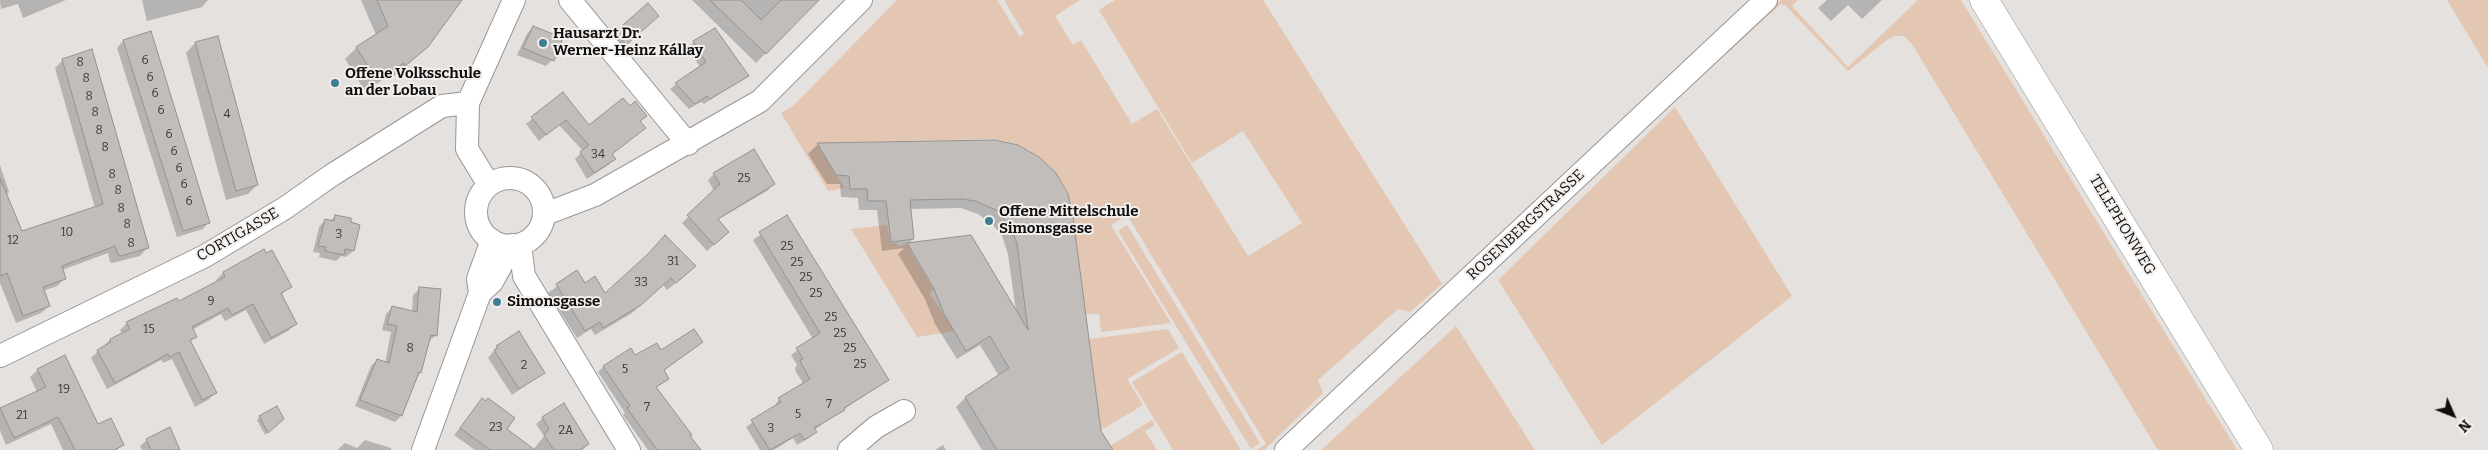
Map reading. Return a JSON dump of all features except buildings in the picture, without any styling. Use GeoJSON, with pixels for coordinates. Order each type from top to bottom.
{"type":"FeatureCollection","features":[{"type":"Feature","properties":{"kind":"street"},"geometry":{"type":"LineString","coordinates":[[489,185],[467,149],[468,103],[514,0]]}},
{"type":"Feature","properties":{"kind":"street"},"geometry":{"type":"LineString","coordinates":[[570,0],[688,144]]}},
{"type":"Feature","properties":{"kind":"street"},"geometry":{"type":"LineString","coordinates":[[544,214],[596,195],[688,144],[760,101],[861,0]]}},
{"type":"Feature","properties":{"kind":"street","name":"ROSENBERGSTRASSE"},"geometry":{"type":"LineString","coordinates":[[1286,450],[1766,0]]}},
{"type":"Feature","properties":{"kind":"street","name":"TELEPHONWEG"},"geometry":{"type":"LineString","coordinates":[[1984,0],[2259,450]]}},
{"type":"Feature","properties":{"kind":"street","name":"CORTIGASSE"},"geometry":{"type":"LineString","coordinates":[[0,356],[205,256],[285,208],[332,175],[442,106],[468,103]]}},
{"type":"Feature","properties":{"kind":"street"},"geometry":{"type":"LineString","coordinates":[[423,450],[480,292],[478,279],[508,244],[538,232],[544,214],[543,202],[533,186],[515,178],[501,179],[489,185],[477,202],[477,222],[484,235],[508,244],[524,276],[629,450]]}},
{"type":"Feature","properties":{"kind":"street"},"geometry":{"type":"LineString","coordinates":[[849,450],[876,427],[904,411]]}},
{"type":"Feature","properties":{"kind":"shaded area"},"geometry":{"type":"Polygon","coordinates":[[[897,0],[997,0],[1020,37],[1024,34],[1004,0],[1080,0],[1055,16],[1073,45],[1081,40],[1132,124],[1157,109],[1248,256],[1302,223],[1243,131],[1192,163],[1099,10],[1115,0],[1263,0],[1442,284],[1410,312],[1398,309],[1318,380],[1323,393],[1264,450],[1256,450],[1266,444],[1127,215],[1111,225],[1171,323],[1101,332],[1099,314],[1086,314],[1073,217],[1068,194],[1052,169],[1029,150],[1013,143],[995,139],[817,143],[845,188],[828,191],[781,113],[794,105],[897,0]]]}},
{"type":"Feature","properties":{"kind":"shaded area"},"geometry":{"type":"Polygon","coordinates":[[[1781,0],[1798,0],[1792,6],[1848,67],[1918,0],[1961,0],[2237,450],[2158,450],[1912,44],[1904,36],[1894,36],[1887,40],[1848,71],[1786,6],[1781,4],[1691,86],[1781,0]]]}},
{"type":"Feature","properties":{"kind":"shaded area"},"geometry":{"type":"Polygon","coordinates":[[[2447,0],[2488,0],[2488,68],[2447,0]]]}},
{"type":"Feature","properties":{"kind":"shaded area"},"geometry":{"type":"Polygon","coordinates":[[[1675,107],[1792,296],[1602,445],[1498,280],[1675,107]]]}},
{"type":"Feature","properties":{"kind":"shaded area"},"geometry":{"type":"Polygon","coordinates":[[[887,225],[890,243],[896,243],[898,246],[925,240],[930,247],[910,250],[934,290],[929,293],[955,331],[917,337],[851,229],[887,225]]]}},
{"type":"Feature","properties":{"kind":"shaded area"},"geometry":{"type":"Polygon","coordinates":[[[1127,225],[1260,443],[1251,449],[1118,231],[1127,225]]]}},
{"type":"Feature","properties":{"kind":"shaded area"},"geometry":{"type":"Polygon","coordinates":[[[1456,326],[1535,450],[1321,450],[1456,326]]]}},
{"type":"Feature","properties":{"kind":"shaded area"},"geometry":{"type":"Polygon","coordinates":[[[1168,329],[1179,348],[1127,379],[1143,405],[1101,430],[1089,339],[1168,329]]]}},
{"type":"Feature","properties":{"kind":"shaded area"},"geometry":{"type":"Polygon","coordinates":[[[1182,352],[1241,450],[1173,450],[1132,382],[1182,352]]]}},
{"type":"Feature","properties":{"kind":"shaded area"},"geometry":{"type":"Polygon","coordinates":[[[1152,420],[1155,425],[1145,431],[1157,450],[1113,450],[1110,446],[1152,420]]]}},
{"type":"Feature","properties":{"kind":"place","name":"Hausarzt Dr. Werner-Heinz Kállay"},"geometry":{"type":"Point","coordinates":[543,43]}},
{"type":"Feature","properties":{"kind":"place","name":"Offene Volksschule an der Lobau"},"geometry":{"type":"Point","coordinates":[335,83]}},
{"type":"Feature","properties":{"kind":"place","name":"Offene Mittelschule Simonsgasse"},"geometry":{"type":"Point","coordinates":[989,221]}},
{"type":"Feature","properties":{"kind":"place","name":"Simonsgasse"},"geometry":{"type":"Point","coordinates":[497,302]}}]}
